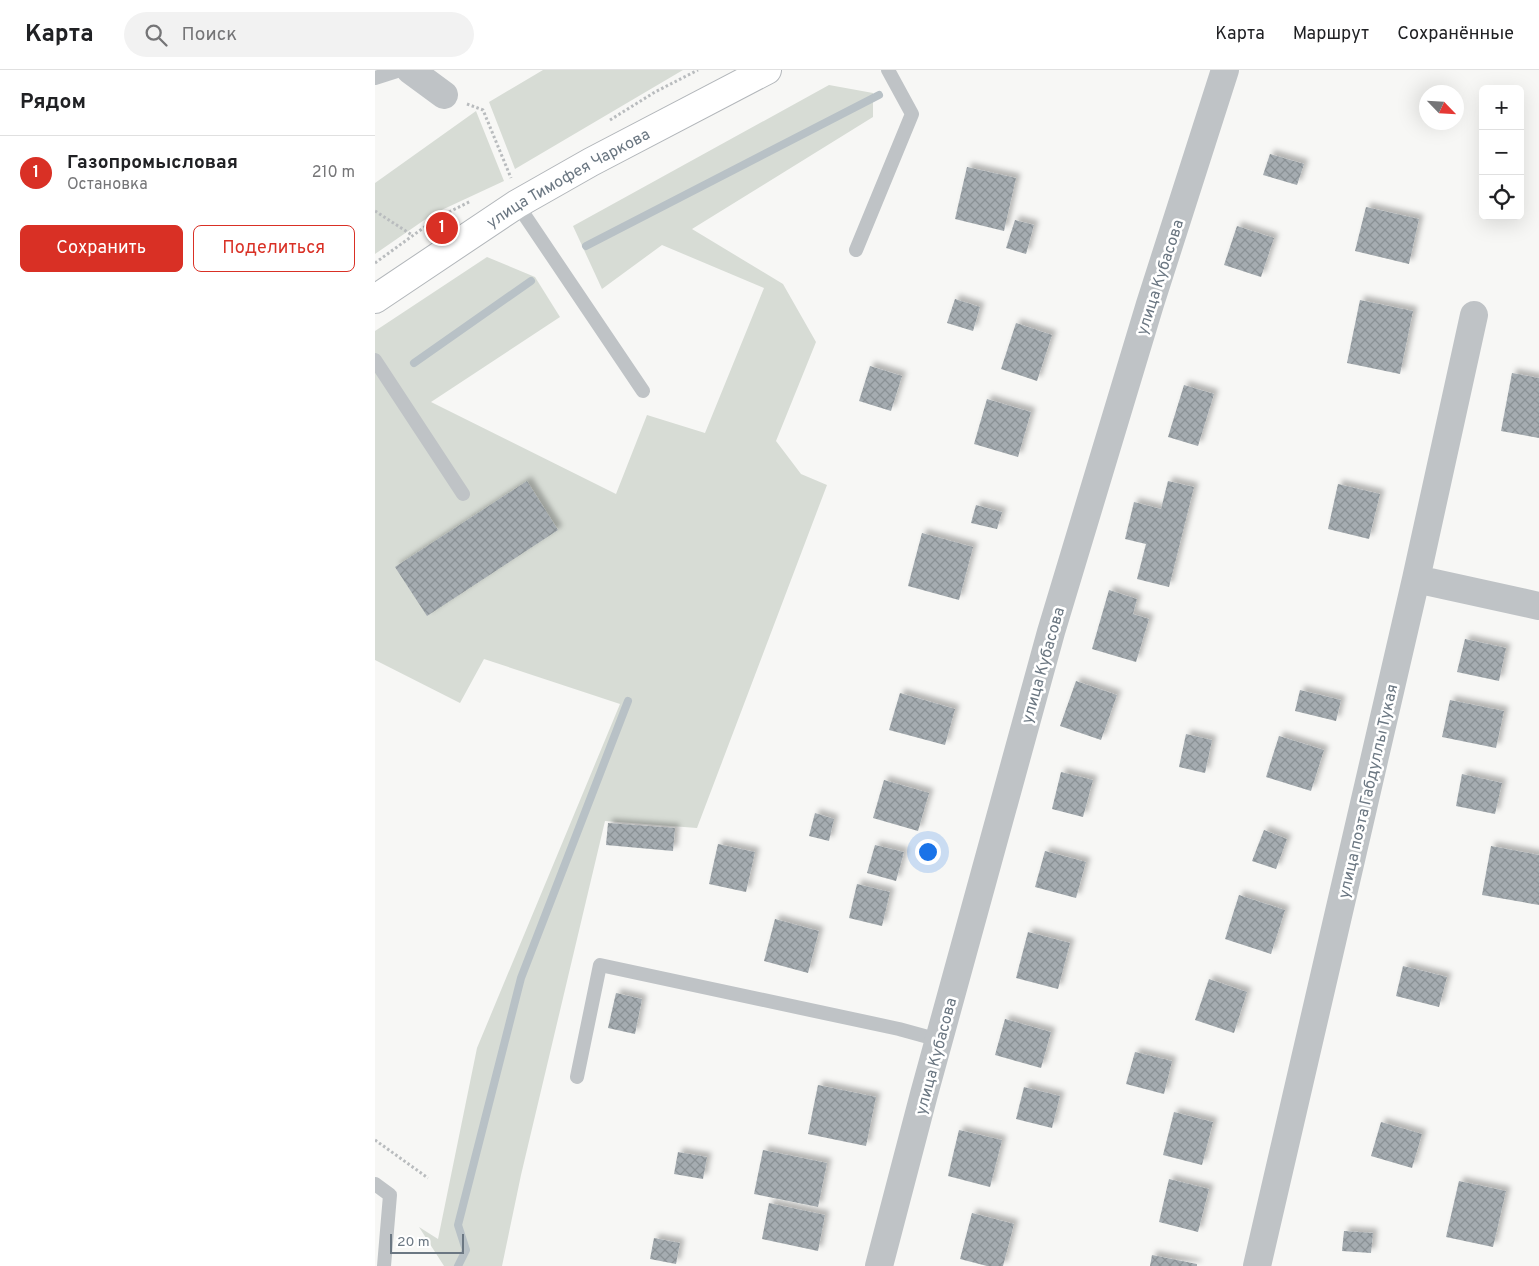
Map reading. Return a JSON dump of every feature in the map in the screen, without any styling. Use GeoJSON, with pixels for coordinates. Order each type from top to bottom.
{"type":"FeatureCollection","features":[{"type":"Feature","properties":{"kind":"main road","name":"улица Тимофея Чаркова"},"geometry":{"type":"LineString","coordinates":[[375,300],[514,193],[591,162],[767,70]]}},
{"type":"Feature","properties":{"kind":"street"},"geometry":{"type":"LineString","coordinates":[[410,70],[444,95]]}},
{"type":"Feature","properties":{"kind":"street","name":"улица Кубасова"},"geometry":{"type":"LineString","coordinates":[[879,1266],[1054,623],[1149,304],[1225,70]]}},
{"type":"Feature","properties":{"kind":"street","name":"улица поэта Габдуллы Тукая"},"geometry":{"type":"LineString","coordinates":[[1257,1266],[1416,579],[1473,315]]}},
{"type":"Feature","properties":{"kind":"street"},"geometry":{"type":"LineString","coordinates":[[1416,579],[1539,606]]}},
{"type":"Feature","properties":{"kind":"lane"},"geometry":{"type":"LineString","coordinates":[[375,78],[400,70]]}},
{"type":"Feature","properties":{"kind":"lane"},"geometry":{"type":"LineString","coordinates":[[855,250],[912,114],[888,70]]}},
{"type":"Feature","properties":{"kind":"lane"},"geometry":{"type":"LineString","coordinates":[[514,193],[643,391]]}},
{"type":"Feature","properties":{"kind":"lane"},"geometry":{"type":"LineString","coordinates":[[375,360],[463,494]]}},
{"type":"Feature","properties":{"kind":"lane"},"geometry":{"type":"LineString","coordinates":[[577,1077],[600,965],[899,1029],[939,1040]]}},
{"type":"Feature","properties":{"kind":"lane"},"geometry":{"type":"LineString","coordinates":[[375,1184],[390,1195],[384,1266]]}},
{"type":"Feature","properties":{"kind":"path"},"geometry":{"type":"LineString","coordinates":[[444,95],[483,110],[514,193]]}},
{"type":"Feature","properties":{"kind":"path"},"geometry":{"type":"LineString","coordinates":[[375,211],[412,235]]}},
{"type":"Feature","properties":{"kind":"path"},"geometry":{"type":"LineString","coordinates":[[375,1140],[428,1178]]}},
{"type":"Feature","properties":{"kind":"shaded area"},"geometry":{"type":"Polygon","coordinates":[[[543,70],[683,70],[515,169],[489,102],[543,70]]]}},
{"type":"Feature","properties":{"kind":"shaded area"},"geometry":{"type":"Polygon","coordinates":[[[829,85],[873,93],[873,117],[692,229],[783,284],[816,342],[776,441],[801,474],[827,485],[697,828],[605,821],[521,1175],[502,1266],[444,1266],[419,1227],[438,1239],[477,1048],[620,704],[484,659],[460,703],[375,660],[375,331],[487,257],[535,277],[560,317],[431,402],[616,494],[647,415],[705,433],[764,288],[662,245],[602,289],[573,226],[829,85]]]}},
{"type":"Feature","properties":{"kind":"shaded area"},"geometry":{"type":"Polygon","coordinates":[[[476,111],[504,181],[433,214],[375,254],[375,183],[476,111]]]}},
{"type":"Feature","properties":{"kind":"building"},"geometry":{"type":"Polygon","coordinates":[[[1270,154],[1304,164],[1297,185],[1263,175],[1270,154]]]}},
{"type":"Feature","properties":{"kind":"building"},"geometry":{"type":"Polygon","coordinates":[[[967,167],[1016,178],[1004,231],[955,219],[967,167]]]}},
{"type":"Feature","properties":{"kind":"building"},"geometry":{"type":"Polygon","coordinates":[[[1366,207],[1419,219],[1409,264],[1355,251],[1366,207]]]}},
{"type":"Feature","properties":{"kind":"building"},"geometry":{"type":"Polygon","coordinates":[[[1015,220],[1034,225],[1026,254],[1006,248],[1015,220]]]}},
{"type":"Feature","properties":{"kind":"building"},"geometry":{"type":"Polygon","coordinates":[[[1237,226],[1274,238],[1261,277],[1224,265],[1237,226]]]}},
{"type":"Feature","properties":{"kind":"building"},"geometry":{"type":"Polygon","coordinates":[[[955,299],[980,307],[973,331],[947,323],[955,299]]]}},
{"type":"Feature","properties":{"kind":"building"},"geometry":{"type":"Polygon","coordinates":[[[1360,300],[1413,311],[1400,374],[1347,363],[1360,300]]]}},
{"type":"Feature","properties":{"kind":"building"},"geometry":{"type":"Polygon","coordinates":[[[1016,323],[1052,335],[1037,381],[1001,369],[1016,323]]]}},
{"type":"Feature","properties":{"kind":"building"},"geometry":{"type":"Polygon","coordinates":[[[870,366],[902,376],[891,411],[859,401],[870,366]]]}},
{"type":"Feature","properties":{"kind":"building"},"geometry":{"type":"Polygon","coordinates":[[[1512,373],[1539,378],[1539,438],[1501,431],[1512,373]]]}},
{"type":"Feature","properties":{"kind":"building"},"geometry":{"type":"Polygon","coordinates":[[[1184,385],[1214,394],[1198,446],[1168,437],[1184,385]]]}},
{"type":"Feature","properties":{"kind":"building"},"geometry":{"type":"Polygon","coordinates":[[[987,399],[1031,412],[1018,457],[974,444],[987,399]]]}},
{"type":"Feature","properties":{"kind":"building"},"geometry":{"type":"Polygon","coordinates":[[[527,481],[558,530],[427,616],[395,567],[527,481]]]}},
{"type":"Feature","properties":{"kind":"building"},"geometry":{"type":"Polygon","coordinates":[[[1168,481],[1194,487],[1169,587],[1137,579],[1146,544],[1125,539],[1134,502],[1161,509],[1168,481]]]}},
{"type":"Feature","properties":{"kind":"building"},"geometry":{"type":"Polygon","coordinates":[[[1338,484],[1380,494],[1369,539],[1328,529],[1338,484]]]}},
{"type":"Feature","properties":{"kind":"building"},"geometry":{"type":"Polygon","coordinates":[[[976,505],[1002,512],[997,529],[971,523],[976,505]]]}},
{"type":"Feature","properties":{"kind":"building"},"geometry":{"type":"Polygon","coordinates":[[[922,533],[973,547],[959,600],[908,586],[922,533]]]}},
{"type":"Feature","properties":{"kind":"building"},"geometry":{"type":"Polygon","coordinates":[[[1109,590],[1137,599],[1133,614],[1149,619],[1136,662],[1092,649],[1109,590]]]}},
{"type":"Feature","properties":{"kind":"building"},"geometry":{"type":"Polygon","coordinates":[[[1465,639],[1506,648],[1499,681],[1457,672],[1465,639]]]}},
{"type":"Feature","properties":{"kind":"building"},"geometry":{"type":"Polygon","coordinates":[[[1076,681],[1117,695],[1101,740],[1060,726],[1076,681]]]}},
{"type":"Feature","properties":{"kind":"building"},"geometry":{"type":"Polygon","coordinates":[[[1300,690],[1341,700],[1336,721],[1295,711],[1300,690]]]}},
{"type":"Feature","properties":{"kind":"building"},"geometry":{"type":"Polygon","coordinates":[[[900,693],[955,709],[945,745],[889,730],[900,693]]]}},
{"type":"Feature","properties":{"kind":"building"},"geometry":{"type":"Polygon","coordinates":[[[1450,700],[1504,711],[1496,748],[1442,737],[1450,700]]]}},
{"type":"Feature","properties":{"kind":"building"},"geometry":{"type":"Polygon","coordinates":[[[1186,734],[1212,740],[1205,773],[1179,767],[1186,734]]]}},
{"type":"Feature","properties":{"kind":"building"},"geometry":{"type":"Polygon","coordinates":[[[1279,736],[1324,750],[1311,791],[1266,777],[1279,736]]]}},
{"type":"Feature","properties":{"kind":"building"},"geometry":{"type":"Polygon","coordinates":[[[1061,772],[1093,780],[1083,817],[1052,809],[1061,772]]]}},
{"type":"Feature","properties":{"kind":"building"},"geometry":{"type":"Polygon","coordinates":[[[1462,774],[1502,783],[1495,814],[1456,806],[1462,774]]]}},
{"type":"Feature","properties":{"kind":"building"},"geometry":{"type":"Polygon","coordinates":[[[884,780],[929,793],[918,831],[873,818],[884,780]]]}},
{"type":"Feature","properties":{"kind":"building"},"geometry":{"type":"Polygon","coordinates":[[[815,813],[834,819],[829,841],[809,836],[815,813]]]}},
{"type":"Feature","properties":{"kind":"building"},"geometry":{"type":"Polygon","coordinates":[[[608,823],[675,828],[673,851],[606,845],[608,823]]]}},
{"type":"Feature","properties":{"kind":"building"},"geometry":{"type":"Polygon","coordinates":[[[1264,830],[1287,839],[1276,869],[1252,861],[1264,830]]]}},
{"type":"Feature","properties":{"kind":"building"},"geometry":{"type":"Polygon","coordinates":[[[718,844],[755,852],[746,892],[709,884],[718,844]]]}},
{"type":"Feature","properties":{"kind":"building"},"geometry":{"type":"Polygon","coordinates":[[[875,845],[904,852],[896,881],[867,873],[875,845]]]}},
{"type":"Feature","properties":{"kind":"building"},"geometry":{"type":"Polygon","coordinates":[[[1491,846],[1539,855],[1539,905],[1482,895],[1491,846]]]}},
{"type":"Feature","properties":{"kind":"building"},"geometry":{"type":"Polygon","coordinates":[[[1045,851],[1086,862],[1076,898],[1035,887],[1045,851]]]}},
{"type":"Feature","properties":{"kind":"building"},"geometry":{"type":"Polygon","coordinates":[[[857,884],[890,892],[882,926],[849,918],[857,884]]]}},
{"type":"Feature","properties":{"kind":"building"},"geometry":{"type":"Polygon","coordinates":[[[1239,895],[1285,910],[1271,954],[1225,939],[1239,895]]]}},
{"type":"Feature","properties":{"kind":"building"},"geometry":{"type":"Polygon","coordinates":[[[775,919],[819,931],[808,973],[764,961],[775,919]]]}},
{"type":"Feature","properties":{"kind":"building"},"geometry":{"type":"Polygon","coordinates":[[[1028,932],[1070,943],[1058,989],[1016,978],[1028,932]]]}},
{"type":"Feature","properties":{"kind":"building"},"geometry":{"type":"Polygon","coordinates":[[[1403,966],[1447,977],[1439,1007],[1396,996],[1403,966]]]}},
{"type":"Feature","properties":{"kind":"building"},"geometry":{"type":"Polygon","coordinates":[[[1209,979],[1247,992],[1234,1033],[1195,1020],[1209,979]]]}},
{"type":"Feature","properties":{"kind":"building"},"geometry":{"type":"Polygon","coordinates":[[[616,993],[642,999],[635,1034],[608,1028],[616,993]]]}},
{"type":"Feature","properties":{"kind":"building"},"geometry":{"type":"Polygon","coordinates":[[[1005,1019],[1051,1032],[1041,1068],[995,1055],[1005,1019]]]}},
{"type":"Feature","properties":{"kind":"building"},"geometry":{"type":"Polygon","coordinates":[[[1135,1052],[1172,1061],[1164,1094],[1126,1084],[1135,1052]]]}},
{"type":"Feature","properties":{"kind":"building"},"geometry":{"type":"Polygon","coordinates":[[[818,1085],[876,1097],[866,1146],[808,1134],[818,1085]]]}},
{"type":"Feature","properties":{"kind":"building"},"geometry":{"type":"Polygon","coordinates":[[[1024,1087],[1060,1096],[1052,1128],[1016,1119],[1024,1087]]]}},
{"type":"Feature","properties":{"kind":"building"},"geometry":{"type":"Polygon","coordinates":[[[1174,1112],[1213,1122],[1202,1165],[1163,1155],[1174,1112]]]}},
{"type":"Feature","properties":{"kind":"building"},"geometry":{"type":"Polygon","coordinates":[[[1381,1122],[1422,1134],[1412,1168],[1371,1156],[1381,1122]]]}},
{"type":"Feature","properties":{"kind":"building"},"geometry":{"type":"Polygon","coordinates":[[[959,1130],[1002,1140],[990,1187],[948,1176],[959,1130]]]}},
{"type":"Feature","properties":{"kind":"building"},"geometry":{"type":"Polygon","coordinates":[[[763,1150],[827,1163],[818,1207],[754,1194],[763,1150]]]}},
{"type":"Feature","properties":{"kind":"building"},"geometry":{"type":"Polygon","coordinates":[[[678,1152],[707,1157],[703,1179],[674,1174],[678,1152]]]}},
{"type":"Feature","properties":{"kind":"building"},"geometry":{"type":"Polygon","coordinates":[[[1169,1179],[1209,1189],[1198,1232],[1159,1222],[1169,1179]]]}},
{"type":"Feature","properties":{"kind":"building"},"geometry":{"type":"Polygon","coordinates":[[[1459,1181],[1506,1191],[1493,1247],[1446,1237],[1459,1181]]]}},
{"type":"Feature","properties":{"kind":"building"},"geometry":{"type":"Polygon","coordinates":[[[769,1203],[825,1215],[818,1251],[762,1239],[769,1203]]]}},
{"type":"Feature","properties":{"kind":"building"},"geometry":{"type":"Polygon","coordinates":[[[972,1213],[1014,1224],[1003,1266],[987,1266],[960,1259],[972,1213]]]}},
{"type":"Feature","properties":{"kind":"building"},"geometry":{"type":"Polygon","coordinates":[[[1344,1231],[1373,1233],[1371,1253],[1342,1251],[1344,1231]]]}},
{"type":"Feature","properties":{"kind":"building"},"geometry":{"type":"Polygon","coordinates":[[[654,1238],[680,1243],[676,1264],[650,1259],[654,1238]]]}},
{"type":"Feature","properties":{"kind":"building"},"geometry":{"type":"Polygon","coordinates":[[[1152,1255],[1197,1264],[1197,1266],[1150,1266],[1152,1255]]]}},
{"type":"Feature","properties":{"kind":"waterway"},"geometry":{"type":"LineString","coordinates":[[586,246],[879,95]]}},
{"type":"Feature","properties":{"kind":"waterway"},"geometry":{"type":"LineString","coordinates":[[414,363],[531,281]]}},
{"type":"Feature","properties":{"kind":"waterway"},"geometry":{"type":"LineString","coordinates":[[458,1266],[466,1250],[458,1225],[521,978],[628,701]]}},
{"type":"Feature","properties":{"kind":"place","name":"Газопромысловая"},"geometry":{"type":"Point","coordinates":[442,228]}}]}
